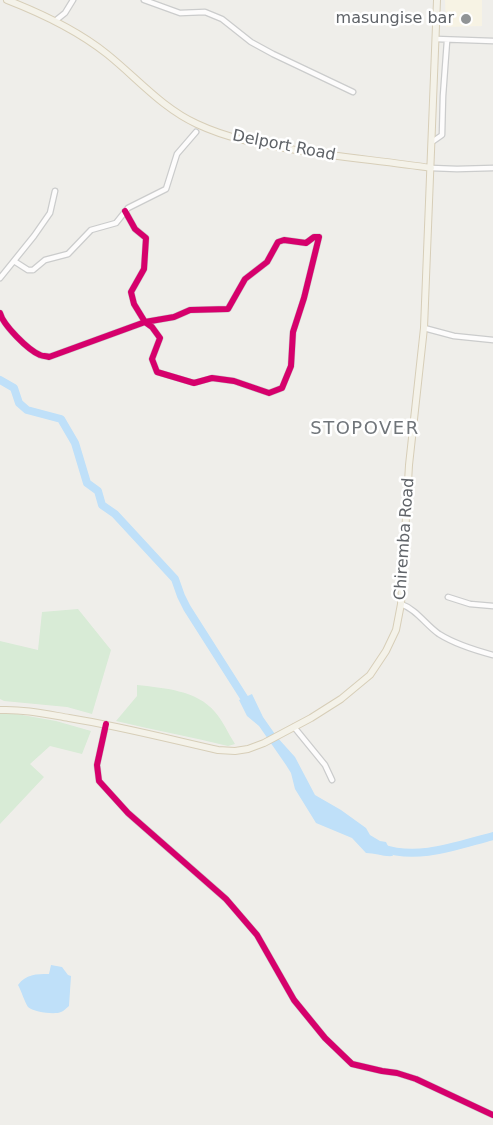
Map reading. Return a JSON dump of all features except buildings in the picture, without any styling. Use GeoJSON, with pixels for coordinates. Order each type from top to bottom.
{"type":"FeatureCollection","features":[{"type":"Feature","properties":{"kind":"main road","name":"Delport Road"},"geometry":{"type":"LineString","coordinates":[[7,0],[56,21],[81,35],[107,54],[171,109],[223,135],[258,144],[326,155],[431,168]]}},
{"type":"Feature","properties":{"kind":"main road","name":"Chiremba Road"},"geometry":{"type":"LineString","coordinates":[[0,710],[36,712],[106,724],[229,751],[248,749],[278,736],[341,699],[370,675],[386,651],[392,639],[401,604],[410,465],[424,328],[437,0]]}},
{"type":"Feature","properties":{"kind":"street"},"geometry":{"type":"LineString","coordinates":[[56,21],[65,13],[73,0]]}},
{"type":"Feature","properties":{"kind":"street"},"geometry":{"type":"LineString","coordinates":[[144,0],[180,13],[205,12],[222,19],[251,42],[352,92]]}},
{"type":"Feature","properties":{"kind":"street"},"geometry":{"type":"LineString","coordinates":[[436,39],[493,41]]}},
{"type":"Feature","properties":{"kind":"street"},"geometry":{"type":"LineString","coordinates":[[432,142],[442,135],[447,40]]}},
{"type":"Feature","properties":{"kind":"street"},"geometry":{"type":"LineString","coordinates":[[14,261],[28,270],[33,270],[45,260],[68,254],[91,230],[116,223],[128,208],[166,189],[177,154],[196,132]]}},
{"type":"Feature","properties":{"kind":"street","name":"Delport Road"},"geometry":{"type":"LineString","coordinates":[[431,168],[493,168]]}},
{"type":"Feature","properties":{"kind":"street"},"geometry":{"type":"LineString","coordinates":[[0,278],[50,213],[56,191]]}},
{"type":"Feature","properties":{"kind":"street"},"geometry":{"type":"LineString","coordinates":[[0,313],[2,321],[20,339],[40,356],[49,357],[145,322],[174,317],[190,310],[228,309],[245,279],[267,262],[278,242],[284,240],[306,243],[314,237],[319,237],[293,332],[291,366],[282,388],[269,393],[234,381],[212,378],[194,383],[157,372],[152,359],[160,338],[145,322],[134,304],[131,292],[144,269],[147,238],[135,229],[125,211]]}},
{"type":"Feature","properties":{"kind":"street"},"geometry":{"type":"LineString","coordinates":[[424,328],[454,336],[493,340]]}},
{"type":"Feature","properties":{"kind":"street"},"geometry":{"type":"LineString","coordinates":[[448,597],[470,604],[493,606]]}},
{"type":"Feature","properties":{"kind":"street"},"geometry":{"type":"LineString","coordinates":[[401,604],[408,606],[438,633],[460,645],[493,655]]}},
{"type":"Feature","properties":{"kind":"street"},"geometry":{"type":"LineString","coordinates":[[106,724],[97,765],[99,781],[128,813],[226,899],[257,935],[294,1000],[325,1038],[352,1064],[416,1079],[493,1115]]}},
{"type":"Feature","properties":{"kind":"street"},"geometry":{"type":"LineString","coordinates":[[294,727],[325,765],[332,780]]}},
{"type":"Feature","properties":{"kind":"shaded area"},"geometry":{"type":"Polygon","coordinates":[[[445,0],[482,0],[482,26],[446,27],[445,0]]]}},
{"type":"Feature","properties":{"kind":"green space"},"geometry":{"type":"Polygon","coordinates":[[[78,609],[111,650],[92,714],[67,707],[0,699],[0,641],[38,650],[42,612],[78,609]]]}},
{"type":"Feature","properties":{"kind":"green space"},"geometry":{"type":"Polygon","coordinates":[[[137,685],[179,691],[199,699],[218,716],[235,744],[228,746],[116,721],[137,696],[137,685]]]}},
{"type":"Feature","properties":{"kind":"green space"},"geometry":{"type":"Polygon","coordinates":[[[11,713],[56,721],[91,731],[82,754],[50,746],[30,764],[44,777],[0,824],[0,714],[11,713]]]}},
{"type":"Feature","properties":{"kind":"water"},"geometry":{"type":"Polygon","coordinates":[[[252,694],[263,717],[295,757],[315,795],[366,828],[370,835],[386,842],[393,856],[366,853],[352,838],[316,823],[295,789],[291,773],[286,765],[259,726],[247,716],[239,700],[252,694]]]}},
{"type":"Feature","properties":{"kind":"water"},"geometry":{"type":"Polygon","coordinates":[[[51,965],[62,967],[71,976],[69,1006],[58,1013],[39,1012],[28,1007],[18,985],[28,977],[49,974],[51,965]]]}},
{"type":"Feature","properties":{"kind":"waterway"},"geometry":{"type":"LineString","coordinates":[[0,380],[14,388],[19,403],[27,410],[61,419],[75,443],[87,483],[98,491],[102,505],[115,514],[175,579],[187,608],[250,707]]}},
{"type":"Feature","properties":{"kind":"waterway"},"geometry":{"type":"LineString","coordinates":[[382,848],[396,852],[424,852],[493,836]]}},
{"type":"Feature","properties":{"kind":"cycle path"},"geometry":{"type":"LineString","coordinates":[[0,313],[17,337],[42,356],[49,357],[145,322],[160,338],[152,359],[157,372],[194,383],[212,378],[234,381],[269,393],[282,388],[291,366],[293,332],[319,237],[314,237],[306,243],[284,240],[278,242],[267,262],[245,279],[228,309],[190,310],[174,317],[145,322],[134,304],[131,292],[144,269],[146,238],[135,229],[125,211]]}},
{"type":"Feature","properties":{"kind":"cycle path"},"geometry":{"type":"LineString","coordinates":[[106,724],[97,765],[99,781],[128,813],[226,899],[257,935],[294,1000],[325,1038],[352,1064],[416,1079],[493,1115]]}},
{"type":"Feature","properties":{"kind":"place","name":"masungise bar"},"geometry":{"type":"Point","coordinates":[466,19]}},
{"type":"Feature","properties":{"kind":"district","name":"STOPOVER"},"geometry":{"type":"Point","coordinates":[365,429]}}]}
